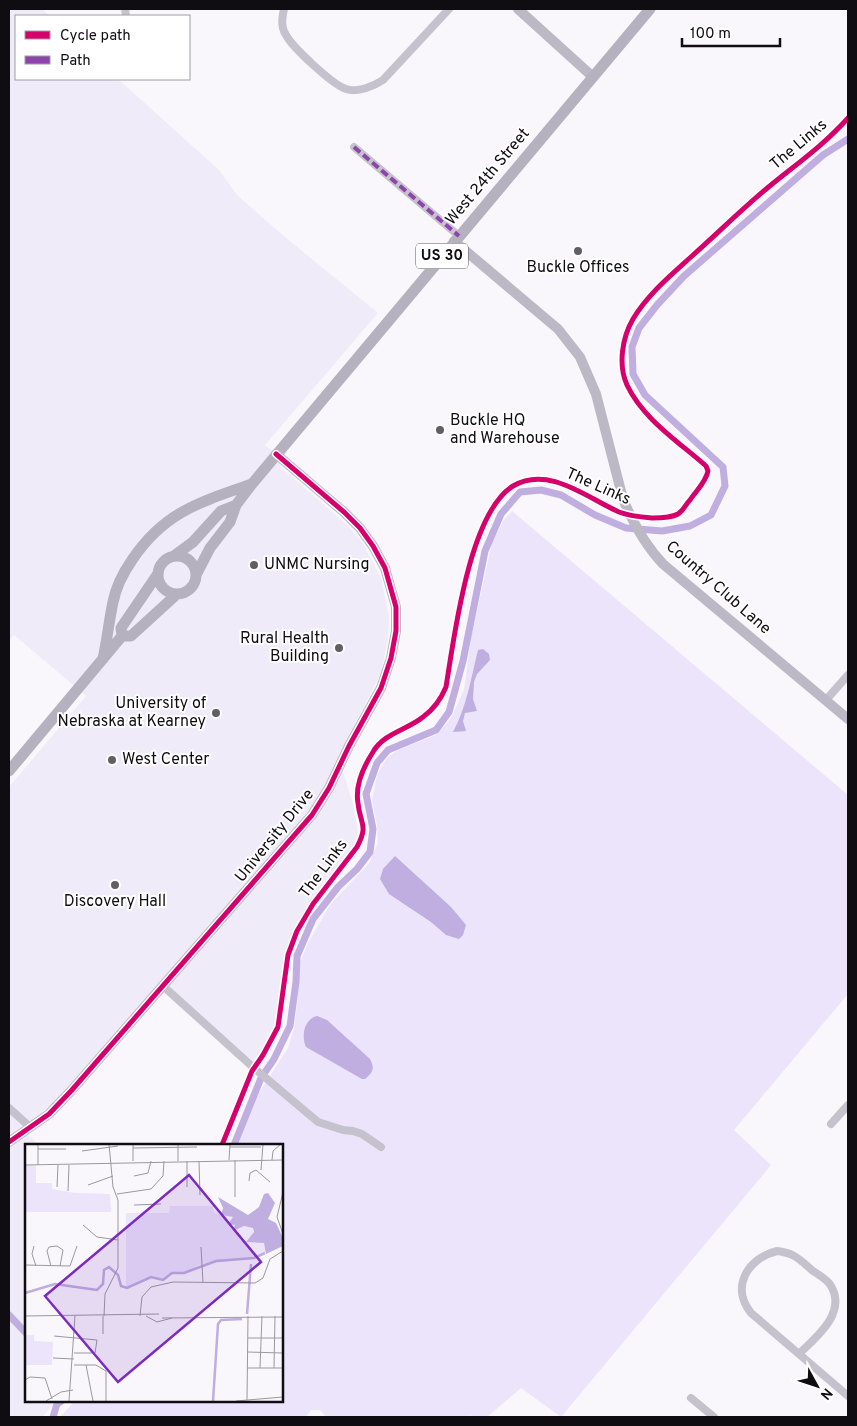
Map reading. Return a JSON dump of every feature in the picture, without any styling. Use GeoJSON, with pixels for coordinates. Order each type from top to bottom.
{"type":"FeatureCollection","features":[{"type":"Feature","properties":{"kind":"main road","name":"West 24th Street"},"geometry":{"type":"LineString","coordinates":[[196,575],[210,548],[230,522],[236,505],[276,454],[650,9]]}},
{"type":"Feature","properties":{"kind":"main road"},"geometry":{"type":"LineString","coordinates":[[103,659],[113,601],[122,574],[143,544],[159,527],[183,511],[252,484]]}},
{"type":"Feature","properties":{"kind":"main road","name":"West 24th Street"},"geometry":{"type":"LineString","coordinates":[[174,556],[193,542],[221,511],[236,505]]}},
{"type":"Feature","properties":{"kind":"main road"},"geometry":{"type":"LineString","coordinates":[[174,556],[189,560],[193,565],[196,575]]}},
{"type":"Feature","properties":{"kind":"main road","name":"US 30"},"geometry":{"type":"LineString","coordinates":[[9,771],[122,636],[121,628],[158,575],[164,562],[174,556]]}},
{"type":"Feature","properties":{"kind":"main road"},"geometry":{"type":"LineString","coordinates":[[158,575],[158,581],[164,590],[177,594]]}},
{"type":"Feature","properties":{"kind":"main road","name":"US 30"},"geometry":{"type":"LineString","coordinates":[[122,636],[131,636],[177,594],[189,590],[193,585],[196,575]]}},
{"type":"Feature","properties":{"kind":"street"},"geometry":{"type":"LineString","coordinates":[[284,9],[282,25],[286,36],[320,71],[336,84],[348,90],[373,86],[383,80],[449,9]]}},
{"type":"Feature","properties":{"kind":"street"},"geometry":{"type":"LineString","coordinates":[[518,9],[593,77]]}},
{"type":"Feature","properties":{"kind":"street"},"geometry":{"type":"LineString","coordinates":[[354,147],[457,239]]}},
{"type":"Feature","properties":{"kind":"street","name":"Country Club Lane"},"geometry":{"type":"LineString","coordinates":[[457,239],[558,329],[580,357],[596,394],[623,499],[631,517],[654,554],[848,719]]}},
{"type":"Feature","properties":{"kind":"street","name":"University Drive"},"geometry":{"type":"LineString","coordinates":[[9,1142],[48,1114],[71,1091],[312,815],[329,788],[349,746],[381,688],[391,658],[396,631],[396,607],[391,586],[380,558],[353,520],[276,454]]}},
{"type":"Feature","properties":{"kind":"street"},"geometry":{"type":"LineString","coordinates":[[826,700],[848,676]]}},
{"type":"Feature","properties":{"kind":"street"},"geometry":{"type":"LineString","coordinates":[[162,986],[318,1122],[362,1134],[381,1147]]}},
{"type":"Feature","properties":{"kind":"street"},"geometry":{"type":"LineString","coordinates":[[831,1124],[848,1105]]}},
{"type":"Feature","properties":{"kind":"street"},"geometry":{"type":"LineString","coordinates":[[9,1108],[30,1126]]}},
{"type":"Feature","properties":{"kind":"street"},"geometry":{"type":"LineString","coordinates":[[799,1354],[825,1327],[834,1312],[836,1299],[831,1285],[791,1252],[777,1250],[758,1259],[744,1275],[742,1285],[745,1306],[750,1313],[848,1396]]}},
{"type":"Feature","properties":{"kind":"street"},"geometry":{"type":"LineString","coordinates":[[691,1398],[714,1417]]}},
{"type":"Feature","properties":{"kind":"shaded area","name":"University of Nebraska at Kearney"},"geometry":{"type":"Polygon","coordinates":[[[9,9],[42,9],[49,15],[15,15],[15,80],[119,80],[219,170],[237,195],[378,313],[265,445],[276,454],[282,470],[288,473],[347,525],[361,540],[381,578],[389,617],[388,639],[382,669],[338,756],[353,804],[359,838],[297,927],[286,956],[275,1029],[256,1064],[162,981],[60,1097],[22,1130],[38,1144],[25,1144],[25,1401],[55,1401],[43,1417],[9,1417],[9,787],[86,696],[14,635],[9,641],[9,9]]]}},
{"type":"Feature","properties":{"kind":"shaded area"},"geometry":{"type":"Polygon","coordinates":[[[512,511],[848,795],[848,994],[734,1130],[771,1165],[561,1417],[521,1388],[487,1417],[473,1417],[470,1415],[469,1417],[326,1417],[320,1410],[311,1410],[306,1417],[60,1417],[75,1401],[282,1401],[282,1144],[238,1144],[255,1099],[288,1048],[294,1028],[298,997],[299,965],[309,941],[330,905],[369,863],[378,843],[372,800],[377,775],[387,758],[398,750],[436,735],[451,718],[464,690],[471,638],[492,543],[503,521],[512,511]]]}},
{"type":"Feature","properties":{"kind":"shaded area"},"geometry":{"type":"Polygon","coordinates":[[[483,649],[489,654],[490,660],[477,674],[474,682],[473,699],[477,711],[465,713],[463,721],[466,731],[453,732],[465,702],[478,650],[483,649]]]}},
{"type":"Feature","properties":{"kind":"shaded area"},"geometry":{"type":"Polygon","coordinates":[[[395,856],[451,907],[466,925],[463,935],[459,939],[446,935],[431,922],[389,894],[380,879],[383,869],[395,856]]]}},
{"type":"Feature","properties":{"kind":"shaded area"},"geometry":{"type":"Polygon","coordinates":[[[317,1016],[327,1020],[370,1059],[372,1070],[365,1079],[306,1047],[304,1033],[306,1024],[317,1016]]]}},
{"type":"Feature","properties":{"kind":"waterway"},"geometry":{"type":"LineString","coordinates":[[234,1144],[261,1078],[274,1059],[290,1026],[296,982],[297,956],[313,919],[338,887],[357,869],[370,852],[373,829],[366,794],[377,763],[388,750],[436,730],[449,712],[463,661],[485,551],[501,514],[520,492],[541,490],[561,495],[595,515],[626,528],[662,531],[690,526],[711,515],[725,486],[723,467],[645,395],[633,374],[632,347],[639,328],[684,276],[823,155],[848,139]]}},
{"type":"Feature","properties":{"kind":"waterway"},"geometry":{"type":"LineString","coordinates":[[9,1315],[25,1332]]}},
{"type":"Feature","properties":{"kind":"waterway"},"geometry":{"type":"LineString","coordinates":[[53,1417],[57,1404],[62,1401]]}},
{"type":"Feature","properties":{"kind":"marked path"},"geometry":{"type":"LineString","coordinates":[[354,147],[459,236]]}},
{"type":"Feature","properties":{"kind":"cycle path","name":"The Links"},"geometry":{"type":"LineString","coordinates":[[222,1144],[252,1071],[278,1027],[288,955],[297,931],[313,904],[357,847],[361,839],[363,825],[357,797],[361,776],[366,763],[383,740],[431,711],[446,687],[466,578],[485,522],[498,500],[513,486],[540,479],[568,486],[619,512],[631,515],[652,518],[665,517],[678,514],[681,511],[703,483],[708,471],[706,466],[673,439],[642,409],[627,385],[624,377],[622,352],[629,326],[646,301],[668,278],[751,202],[821,145],[848,118]]}},
{"type":"Feature","properties":{"kind":"cycle path"},"geometry":{"type":"LineString","coordinates":[[9,1142],[49,1114],[71,1091],[312,815],[329,788],[349,746],[381,688],[391,658],[396,631],[396,607],[385,568],[360,528],[276,454]]}},
{"type":"Feature","properties":{"kind":"place","name":"Buckle Offices"},"geometry":{"type":"Point","coordinates":[578,251]}},
{"type":"Feature","properties":{"kind":"place","name":"Buckle HQ and Warehouse"},"geometry":{"type":"Point","coordinates":[440,430]}},
{"type":"Feature","properties":{"kind":"place","name":"UNMC Nursing"},"geometry":{"type":"Point","coordinates":[254,565]}},
{"type":"Feature","properties":{"kind":"place","name":"Rural Health Building"},"geometry":{"type":"Point","coordinates":[339,648]}},
{"type":"Feature","properties":{"kind":"place","name":"University of Nebraska at Kearney"},"geometry":{"type":"Point","coordinates":[216,713]}},
{"type":"Feature","properties":{"kind":"place","name":"West Center"},"geometry":{"type":"Point","coordinates":[112,760]}},
{"type":"Feature","properties":{"kind":"place","name":"Discovery Hall"},"geometry":{"type":"Point","coordinates":[115,885]}}]}
